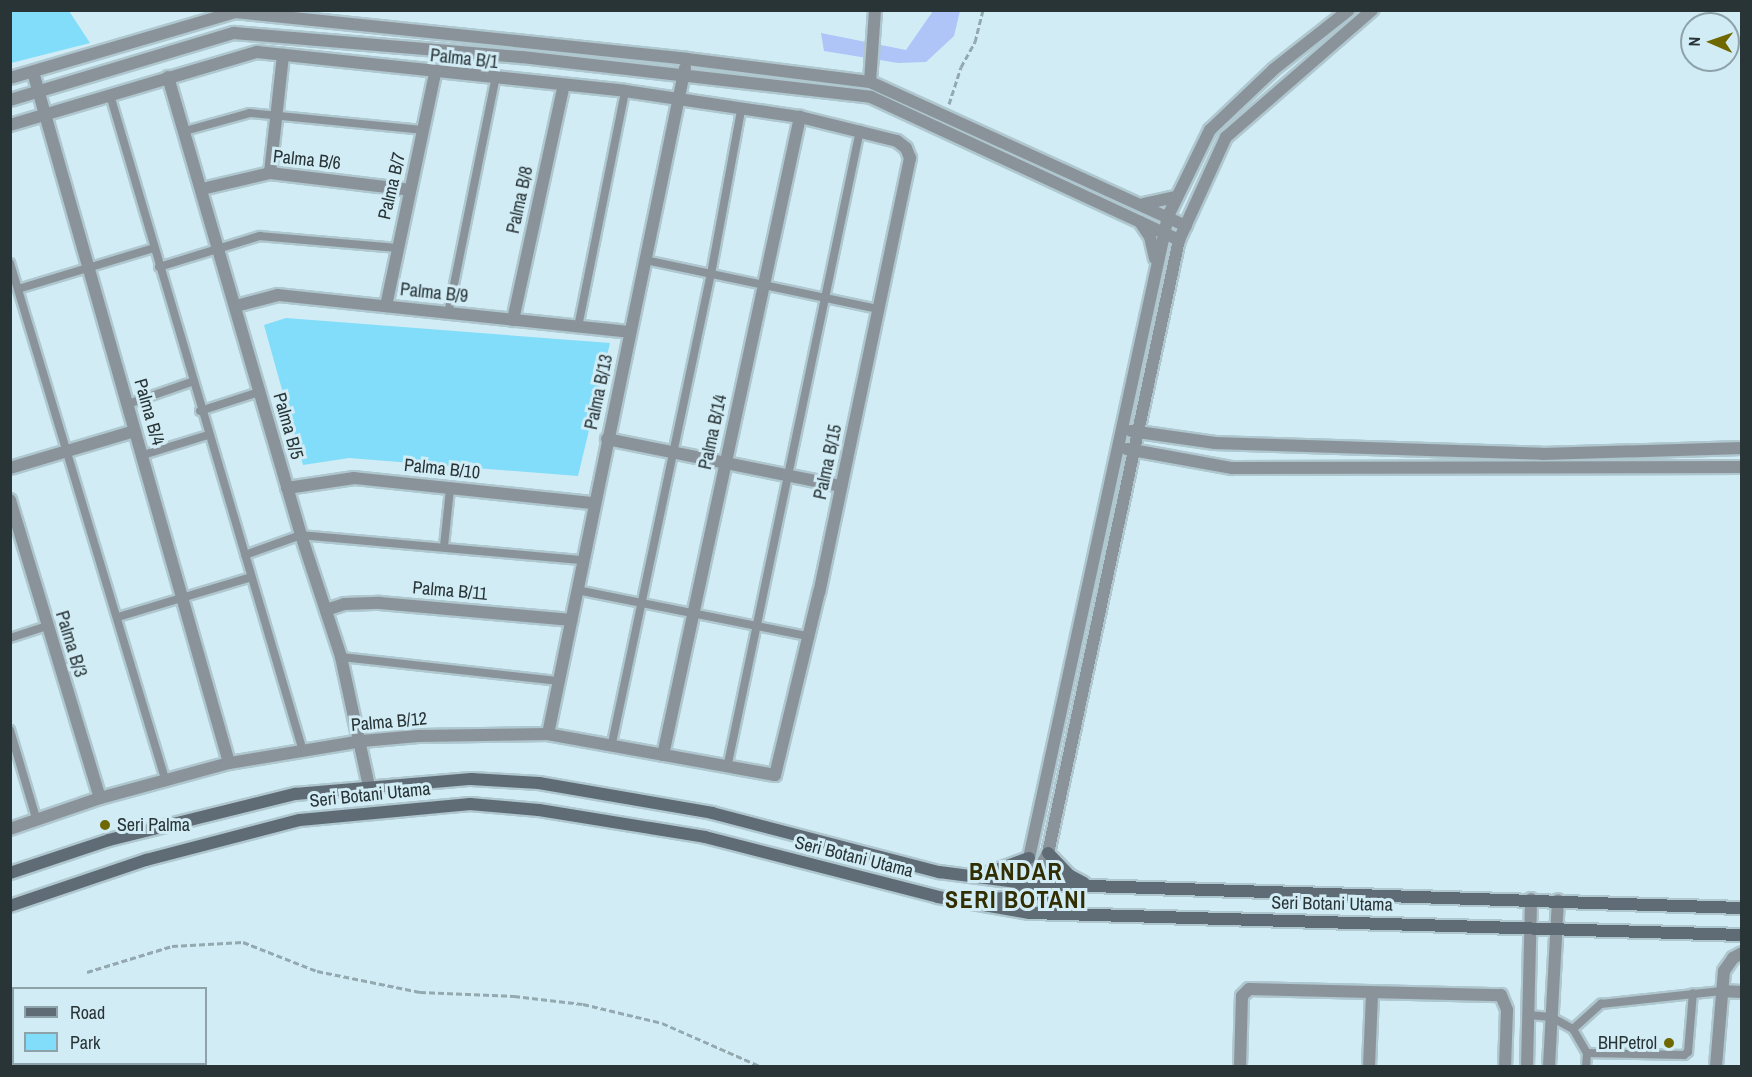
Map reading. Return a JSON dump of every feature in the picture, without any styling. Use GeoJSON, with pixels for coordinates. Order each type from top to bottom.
{"type":"FeatureCollection","features":[{"type":"Feature","properties":{"kind":"main road","name":"Seri Botani Utama"},"geometry":{"type":"LineString","coordinates":[[10,873],[109,840],[222,809],[295,794],[471,779],[539,783],[711,813],[939,872],[1032,884],[1531,899],[1742,908]]}},
{"type":"Feature","properties":{"kind":"main road","name":"Seri Botani Utama"},"geometry":{"type":"LineString","coordinates":[[10,906],[146,860],[300,820],[470,804],[539,810],[705,837],[960,900],[1056,914],[1742,935]]}},
{"type":"Feature","properties":{"kind":"main road"},"geometry":{"type":"LineString","coordinates":[[1048,853],[1069,875],[1088,886]]}},
{"type":"Feature","properties":{"kind":"main road"},"geometry":{"type":"LineString","coordinates":[[976,877],[1011,867],[1029,858]]}},
{"type":"Feature","properties":{"kind":"main road"},"geometry":{"type":"LineString","coordinates":[[960,900],[1013,897],[1032,884],[1056,914]]}},
{"type":"Feature","properties":{"kind":"street"},"geometry":{"type":"LineString","coordinates":[[870,82],[876,26],[874,10]]}},
{"type":"Feature","properties":{"kind":"street"},"geometry":{"type":"LineString","coordinates":[[1032,884],[1029,858],[1156,262],[1168,216],[1210,130],[1274,69],[1349,10]]}},
{"type":"Feature","properties":{"kind":"street"},"geometry":{"type":"LineString","coordinates":[[1032,884],[1048,853],[1132,451],[1179,240],[1226,137],[1372,10]]}},
{"type":"Feature","properties":{"kind":"street"},"geometry":{"type":"LineString","coordinates":[[10,78],[235,12],[687,59],[870,82],[1186,226]]}},
{"type":"Feature","properties":{"kind":"street"},"geometry":{"type":"LineString","coordinates":[[10,100],[234,33],[522,57],[871,97],[1179,240]]}},
{"type":"Feature","properties":{"kind":"street","name":"Palma B/1"},"geometry":{"type":"LineString","coordinates":[[10,125],[257,52],[563,88],[625,92],[800,117],[897,141],[906,148],[910,158]]}},
{"type":"Feature","properties":{"kind":"street"},"geometry":{"type":"LineString","coordinates":[[270,173],[283,55]]}},
{"type":"Feature","properties":{"kind":"street","name":"Palma B/13"},"geometry":{"type":"LineString","coordinates":[[548,734],[593,503],[687,59]]}},
{"type":"Feature","properties":{"kind":"street","name":"Palma B/4"},"geometry":{"type":"LineString","coordinates":[[33,72],[135,431],[186,599],[229,763]]}},
{"type":"Feature","properties":{"kind":"street","name":"Palma B/7"},"geometry":{"type":"LineString","coordinates":[[386,306],[396,248],[435,74]]}},
{"type":"Feature","properties":{"kind":"street","name":"Palma B/5"},"geometry":{"type":"LineString","coordinates":[[168,77],[301,535],[341,657],[362,741],[369,786]]}},
{"type":"Feature","properties":{"kind":"street","name":"Palma B/8"},"geometry":{"type":"LineString","coordinates":[[513,320],[563,88]]}},
{"type":"Feature","properties":{"kind":"street","name":"Palma B/14"},"geometry":{"type":"LineString","coordinates":[[663,755],[800,117]]}},
{"type":"Feature","properties":{"kind":"street","name":"Palma B/15"},"geometry":{"type":"LineString","coordinates":[[777,772],[841,486],[910,158]]}},
{"type":"Feature","properties":{"kind":"street","name":"Palma B/6"},"geometry":{"type":"LineString","coordinates":[[202,189],[270,173],[410,190]]}},
{"type":"Feature","properties":{"kind":"street"},"geometry":{"type":"LineString","coordinates":[[1142,204],[1177,197]]}},
{"type":"Feature","properties":{"kind":"street"},"geometry":{"type":"LineString","coordinates":[[1139,220],[1150,237],[1156,262]]}},
{"type":"Feature","properties":{"kind":"street","name":"Palma B/9"},"geometry":{"type":"LineString","coordinates":[[236,306],[278,295],[630,332]]}},
{"type":"Feature","properties":{"kind":"street"},"geometry":{"type":"LineString","coordinates":[[1121,429],[1215,443],[1530,453],[1742,448]]}},
{"type":"Feature","properties":{"kind":"street"},"geometry":{"type":"LineString","coordinates":[[10,468],[135,431]]}},
{"type":"Feature","properties":{"kind":"street"},"geometry":{"type":"LineString","coordinates":[[607,439],[841,486]]}},
{"type":"Feature","properties":{"kind":"street"},"geometry":{"type":"LineString","coordinates":[[1117,447],[1232,468],[1742,467]]}},
{"type":"Feature","properties":{"kind":"street","name":"Palma B/10"},"geometry":{"type":"LineString","coordinates":[[287,488],[354,478],[593,503]]}},
{"type":"Feature","properties":{"kind":"street","name":"Palma B/3"},"geometry":{"type":"LineString","coordinates":[[10,500],[46,626],[100,798]]}},
{"type":"Feature","properties":{"kind":"street","name":"Palma B/11"},"geometry":{"type":"LineString","coordinates":[[326,610],[344,604],[380,603],[571,620]]}},
{"type":"Feature","properties":{"kind":"street","name":"Palma B/12"},"geometry":{"type":"LineString","coordinates":[[10,829],[100,798],[166,782],[229,763],[362,741],[548,734],[612,743],[727,768],[777,772]]}},
{"type":"Feature","properties":{"kind":"street"},"geometry":{"type":"LineString","coordinates":[[1527,1066],[1531,899]]}},
{"type":"Feature","properties":{"kind":"street"},"geometry":{"type":"LineString","coordinates":[[1549,1066],[1558,900]]}},
{"type":"Feature","properties":{"kind":"street"},"geometry":{"type":"LineString","coordinates":[[1716,1066],[1721,991],[1727,964],[1742,953]]}},
{"type":"Feature","properties":{"kind":"street"},"geometry":{"type":"LineString","coordinates":[[1240,1066],[1244,991],[1491,993],[1502,995],[1507,1011],[1505,1066]]}},
{"type":"Feature","properties":{"kind":"street"},"geometry":{"type":"LineString","coordinates":[[1721,991],[1742,992]]}},
{"type":"Feature","properties":{"kind":"street"},"geometry":{"type":"LineString","coordinates":[[1369,1066],[1372,993]]}},
{"type":"Feature","properties":{"kind":"lane"},"geometry":{"type":"LineString","coordinates":[[448,314],[495,80]]}},
{"type":"Feature","properties":{"kind":"lane"},"geometry":{"type":"LineString","coordinates":[[578,327],[625,92]]}},
{"type":"Feature","properties":{"kind":"lane"},"geometry":{"type":"LineString","coordinates":[[110,95],[191,382],[303,752]]}},
{"type":"Feature","properties":{"kind":"lane"},"geometry":{"type":"LineString","coordinates":[[612,743],[711,274],[741,110]]}},
{"type":"Feature","properties":{"kind":"lane"},"geometry":{"type":"LineString","coordinates":[[185,131],[250,113],[423,130]]}},
{"type":"Feature","properties":{"kind":"lane"},"geometry":{"type":"LineString","coordinates":[[727,768],[860,130]]}},
{"type":"Feature","properties":{"kind":"lane"},"geometry":{"type":"LineString","coordinates":[[159,267],[260,236],[396,248]]}},
{"type":"Feature","properties":{"kind":"lane"},"geometry":{"type":"LineString","coordinates":[[18,289],[154,248]]}},
{"type":"Feature","properties":{"kind":"lane"},"geometry":{"type":"LineString","coordinates":[[645,260],[877,309]]}},
{"type":"Feature","properties":{"kind":"lane"},"geometry":{"type":"LineString","coordinates":[[10,263],[166,782]]}},
{"type":"Feature","properties":{"kind":"lane"},"geometry":{"type":"LineString","coordinates":[[128,404],[191,382]]}},
{"type":"Feature","properties":{"kind":"lane"},"geometry":{"type":"LineString","coordinates":[[200,411],[260,392]]}},
{"type":"Feature","properties":{"kind":"lane"},"geometry":{"type":"LineString","coordinates":[[143,455],[208,435]]}},
{"type":"Feature","properties":{"kind":"lane"},"geometry":{"type":"LineString","coordinates":[[444,546],[450,489]]}},
{"type":"Feature","properties":{"kind":"lane"},"geometry":{"type":"LineString","coordinates":[[245,555],[301,535],[582,560]]}},
{"type":"Feature","properties":{"kind":"lane"},"geometry":{"type":"LineString","coordinates":[[118,617],[186,599],[251,577]]}},
{"type":"Feature","properties":{"kind":"lane"},"geometry":{"type":"LineString","coordinates":[[577,590],[807,636]]}},
{"type":"Feature","properties":{"kind":"lane"},"geometry":{"type":"LineString","coordinates":[[10,638],[46,626]]}},
{"type":"Feature","properties":{"kind":"lane"},"geometry":{"type":"LineString","coordinates":[[341,657],[558,681]]}},
{"type":"Feature","properties":{"kind":"lane"},"geometry":{"type":"LineString","coordinates":[[10,730],[37,821]]}},
{"type":"Feature","properties":{"kind":"lane"},"geometry":{"type":"LineString","coordinates":[[1573,1029],[1601,1004],[1721,991]]}},
{"type":"Feature","properties":{"kind":"lane"},"geometry":{"type":"LineString","coordinates":[[1587,1053],[1684,1055],[1688,1052],[1693,993]]}},
{"type":"Feature","properties":{"kind":"lane"},"geometry":{"type":"LineString","coordinates":[[1529,1015],[1551,1017],[1573,1029],[1587,1053],[1586,1066]]}},
{"type":"Feature","properties":{"kind":"path"},"geometry":{"type":"LineString","coordinates":[[945,116],[961,67],[975,42],[983,10]]}},
{"type":"Feature","properties":{"kind":"path"},"geometry":{"type":"LineString","coordinates":[[87,972],[172,946],[243,942],[317,971],[420,992],[514,996],[583,1004],[662,1023],[760,1066]]}},
{"type":"Feature","properties":{"kind":"green space"},"geometry":{"type":"Polygon","coordinates":[[[11,10],[69,11],[90,43],[11,63],[11,10]]]}},
{"type":"Feature","properties":{"kind":"green space"},"geometry":{"type":"Polygon","coordinates":[[[286,318],[610,343],[578,476],[349,458],[303,465],[264,325],[286,318]]]}},
{"type":"Feature","properties":{"kind":"shaded area"},"geometry":{"type":"Polygon","coordinates":[[[933,11],[960,11],[954,36],[926,62],[898,63],[824,51],[821,33],[906,50],[933,11]]]}},
{"type":"Feature","properties":{"kind":"place","name":"Seri Palma"},"geometry":{"type":"Point","coordinates":[105,825]}},
{"type":"Feature","properties":{"kind":"place","name":"BHPetrol"},"geometry":{"type":"Point","coordinates":[1669,1043]}},
{"type":"Feature","properties":{"kind":"district","name":"BANDAR SERI BOTANI"},"geometry":{"type":"Point","coordinates":[1016,886]}}]}
